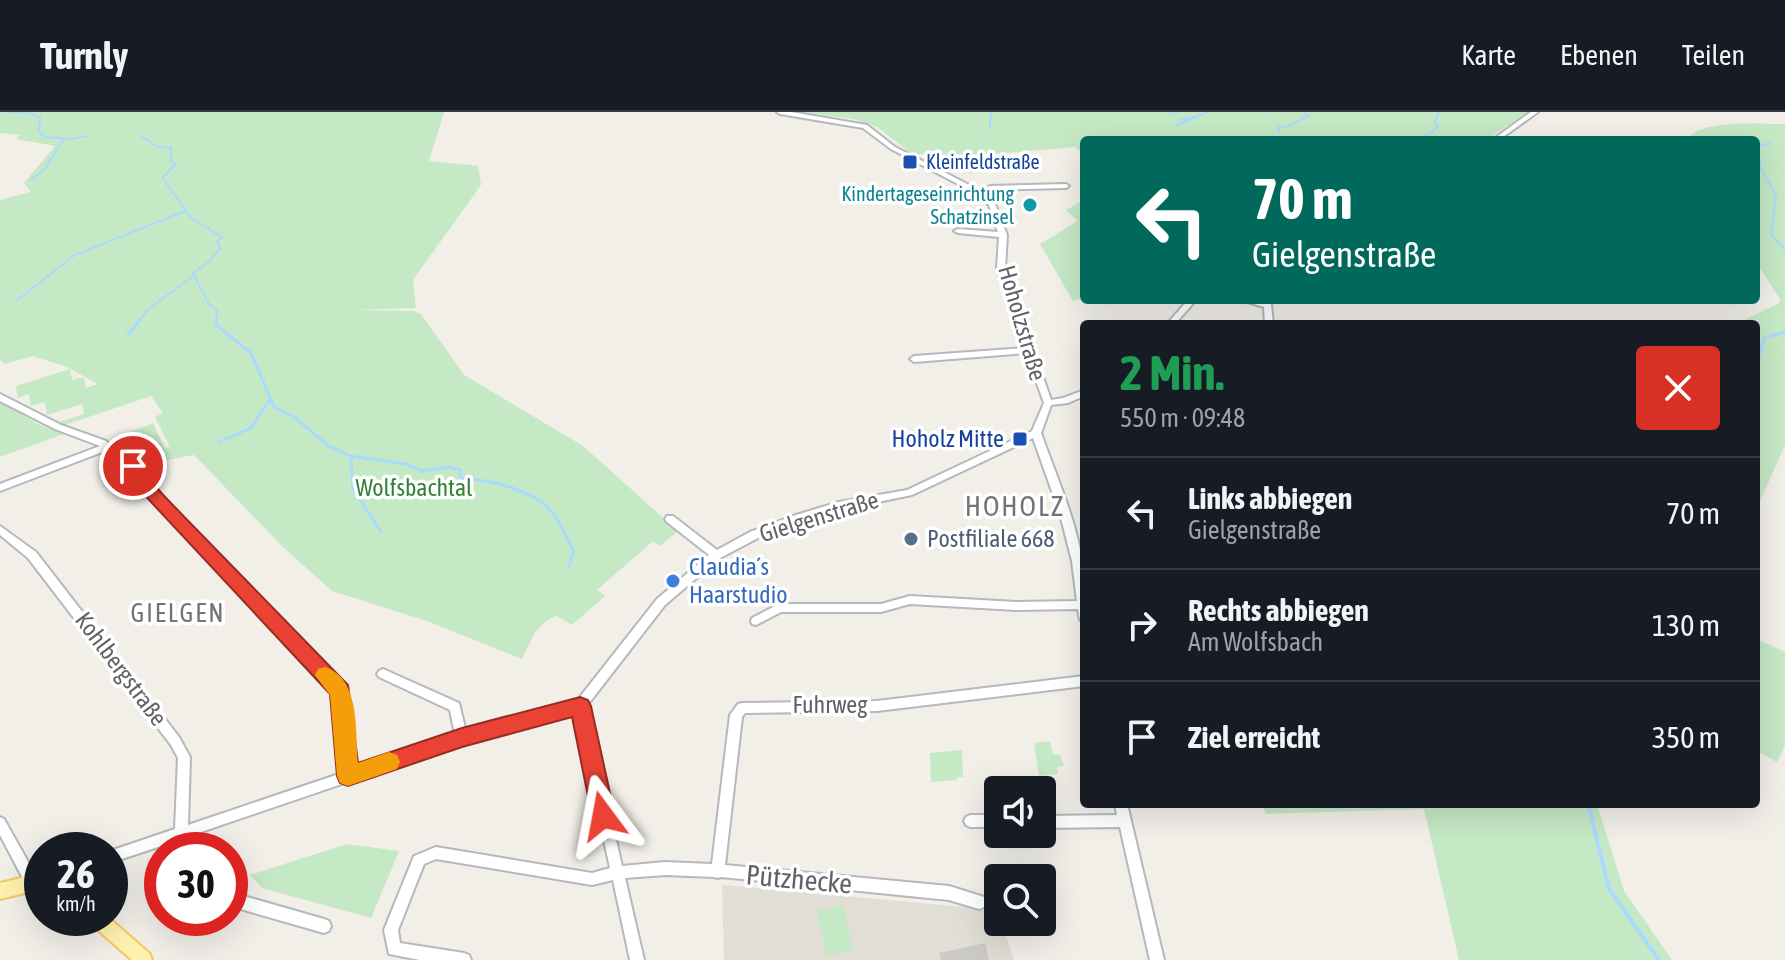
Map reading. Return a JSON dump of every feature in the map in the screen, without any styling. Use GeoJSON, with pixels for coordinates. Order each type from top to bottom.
{"type":"FeatureCollection","features":[{"type":"Feature","properties":{"kind":"main road"},"geometry":{"type":"LineString","coordinates":[[0,891],[24,886]]}},
{"type":"Feature","properties":{"kind":"main road"},"geometry":{"type":"LineString","coordinates":[[117,936],[142,959]]}},
{"type":"Feature","properties":{"kind":"street"},"geometry":{"type":"LineString","coordinates":[[780,112],[861,125],[904,155],[979,193],[991,188],[1066,186]]}},
{"type":"Feature","properties":{"kind":"street"},"geometry":{"type":"LineString","coordinates":[[1501,136],[1535,112]]}},
{"type":"Feature","properties":{"kind":"street","name":"Hoholzstraße"},"geometry":{"type":"LineString","coordinates":[[979,193],[992,204],[1003,235],[1001,268],[1048,403],[1036,433]]}},
{"type":"Feature","properties":{"kind":"street"},"geometry":{"type":"LineString","coordinates":[[958,231],[1003,235]]}},
{"type":"Feature","properties":{"kind":"street"},"geometry":{"type":"LineString","coordinates":[[1174,320],[1188,304]]}},
{"type":"Feature","properties":{"kind":"street"},"geometry":{"type":"LineString","coordinates":[[1260,304],[1268,306],[1269,320]]}},
{"type":"Feature","properties":{"kind":"street"},"geometry":{"type":"LineString","coordinates":[[914,359],[1030,350]]}},
{"type":"Feature","properties":{"kind":"street"},"geometry":{"type":"LineString","coordinates":[[1048,403],[1080,395]]}},
{"type":"Feature","properties":{"kind":"street"},"geometry":{"type":"LineString","coordinates":[[0,397],[106,447],[341,691],[348,776]]}},
{"type":"Feature","properties":{"kind":"street"},"geometry":{"type":"LineString","coordinates":[[1036,433],[1080,561]]}},
{"type":"Feature","properties":{"kind":"street","name":"Gielgenstraße"},"geometry":{"type":"LineString","coordinates":[[580,706],[661,602],[716,555],[754,535],[799,518],[839,506],[909,493],[1036,433]]}},
{"type":"Feature","properties":{"kind":"street"},"geometry":{"type":"LineString","coordinates":[[0,488],[106,447]]}},
{"type":"Feature","properties":{"kind":"street"},"geometry":{"type":"LineString","coordinates":[[670,519],[716,555]]}},
{"type":"Feature","properties":{"kind":"street","name":"Kohlbergstraße"},"geometry":{"type":"LineString","coordinates":[[0,530],[32,555],[175,741],[184,757],[181,832]]}},
{"type":"Feature","properties":{"kind":"street"},"geometry":{"type":"LineString","coordinates":[[756,621],[779,608],[881,608],[910,600],[1016,606],[1080,605]]}},
{"type":"Feature","properties":{"kind":"street"},"geometry":{"type":"LineString","coordinates":[[383,674],[455,707],[462,738]]}},
{"type":"Feature","properties":{"kind":"street","name":"Fuhrweg"},"geometry":{"type":"LineString","coordinates":[[718,872],[736,715],[742,708],[877,706],[1080,681]]}},
{"type":"Feature","properties":{"kind":"street"},"geometry":{"type":"LineString","coordinates":[[187,832],[462,738],[580,706],[637,960]]}},
{"type":"Feature","properties":{"kind":"street"},"geometry":{"type":"LineString","coordinates":[[1122,808],[1157,960]]}},
{"type":"Feature","properties":{"kind":"street"},"geometry":{"type":"LineString","coordinates":[[970,821],[984,821]]}},
{"type":"Feature","properties":{"kind":"street"},"geometry":{"type":"LineString","coordinates":[[1056,822],[1125,821]]}},
{"type":"Feature","properties":{"kind":"street"},"geometry":{"type":"LineString","coordinates":[[0,823],[24,860]]}},
{"type":"Feature","properties":{"kind":"street","name":"Pützhecke"},"geometry":{"type":"LineString","coordinates":[[464,960],[394,949],[391,930],[419,860],[436,853],[592,879],[616,871],[643,868],[718,872],[949,893],[979,902]]}},
{"type":"Feature","properties":{"kind":"street"},"geometry":{"type":"LineString","coordinates":[[248,904],[324,926]]}},
{"type":"Feature","properties":{"kind":"shaded area"},"geometry":{"type":"Polygon","coordinates":[[[722,885],[984,909],[984,936],[1006,936],[1014,960],[724,960],[722,885]]]}},
{"type":"Feature","properties":{"kind":"green space","name":"Wolfsbachtal"},"geometry":{"type":"Polygon","coordinates":[[[0,112],[444,112],[429,161],[478,166],[481,185],[413,280],[416,308],[355,310],[413,311],[421,314],[464,375],[583,446],[678,531],[660,546],[653,541],[597,590],[605,596],[572,625],[556,616],[546,621],[535,632],[522,659],[427,621],[332,591],[283,547],[194,455],[133,466],[136,460],[125,434],[153,423],[165,448],[170,447],[155,417],[163,413],[151,396],[65,425],[59,422],[84,414],[82,404],[47,415],[45,402],[31,406],[29,394],[18,398],[16,386],[70,369],[72,380],[84,377],[86,388],[98,384],[67,367],[33,356],[5,364],[0,360],[0,200],[31,192],[24,183],[55,146],[16,139],[20,135],[0,133],[0,112]]]}},
{"type":"Feature","properties":{"kind":"green space"},"geometry":{"type":"Polygon","coordinates":[[[802,112],[1530,112],[1491,136],[1080,136],[1080,151],[1075,147],[986,155],[1004,171],[964,173],[939,155],[912,154],[877,127],[853,119],[802,112]]]}},
{"type":"Feature","properties":{"kind":"green space"},"geometry":{"type":"Polygon","coordinates":[[[1785,124],[1785,445],[1760,501],[1760,320],[1744,320],[1779,303],[1780,299],[1760,268],[1760,136],[1690,136],[1719,125],[1785,124]]]}},
{"type":"Feature","properties":{"kind":"green space"},"geometry":{"type":"Polygon","coordinates":[[[1080,202],[1080,299],[1073,301],[1040,244],[1078,221],[1066,210],[1080,202]]]}},
{"type":"Feature","properties":{"kind":"green space"},"geometry":{"type":"Polygon","coordinates":[[[0,402],[38,424],[64,434],[0,457],[0,402]]]}},
{"type":"Feature","properties":{"kind":"green space"},"geometry":{"type":"Polygon","coordinates":[[[1760,640],[1785,652],[1785,745],[1777,762],[1760,753],[1760,640]]]}},
{"type":"Feature","properties":{"kind":"green space"},"geometry":{"type":"Polygon","coordinates":[[[1050,741],[1053,754],[1060,755],[1064,766],[1057,767],[1058,774],[1039,776],[1034,743],[1050,741]]]}},
{"type":"Feature","properties":{"kind":"green space"},"geometry":{"type":"Polygon","coordinates":[[[962,750],[963,777],[931,782],[930,753],[962,750]]]}},
{"type":"Feature","properties":{"kind":"green space"},"geometry":{"type":"Polygon","coordinates":[[[1263,808],[1598,808],[1624,891],[1672,960],[1459,960],[1424,809],[1266,814],[1263,808]]]}},
{"type":"Feature","properties":{"kind":"green space"},"geometry":{"type":"Polygon","coordinates":[[[347,844],[399,851],[371,918],[262,888],[250,875],[347,844]]]}},
{"type":"Feature","properties":{"kind":"green space"},"geometry":{"type":"Polygon","coordinates":[[[843,905],[853,950],[827,957],[817,911],[843,905]]]}},
{"type":"Feature","properties":{"kind":"building"},"geometry":{"type":"Polygon","coordinates":[[[985,943],[989,960],[941,960],[939,953],[985,943]]]}},
{"type":"Feature","properties":{"kind":"waterway"},"geometry":{"type":"LineString","coordinates":[[5,112],[25,112],[40,117],[39,131],[44,137],[71,139],[87,136]]}},
{"type":"Feature","properties":{"kind":"waterway"},"geometry":{"type":"LineString","coordinates":[[990,128],[991,112]]}},
{"type":"Feature","properties":{"kind":"waterway"},"geometry":{"type":"LineString","coordinates":[[1170,114],[1178,112]]}},
{"type":"Feature","properties":{"kind":"waterway"},"geometry":{"type":"LineString","coordinates":[[1177,125],[1207,112]]}},
{"type":"Feature","properties":{"kind":"waterway"},"geometry":{"type":"LineString","coordinates":[[1280,133],[1278,127],[1288,126],[1308,116],[1305,112]]}},
{"type":"Feature","properties":{"kind":"waterway"},"geometry":{"type":"LineString","coordinates":[[1426,136],[1438,127],[1435,122],[1439,112]]}},
{"type":"Feature","properties":{"kind":"waterway"},"geometry":{"type":"LineString","coordinates":[[1179,120],[1194,117]]}},
{"type":"Feature","properties":{"kind":"waterway"},"geometry":{"type":"LineString","coordinates":[[141,136],[158,147],[171,148],[171,162],[176,164],[163,177],[164,180],[191,218],[222,237],[217,242],[220,248],[209,262],[193,273],[194,276]]}},
{"type":"Feature","properties":{"kind":"waterway"},"geometry":{"type":"LineString","coordinates":[[31,180],[45,169],[63,140]]}},
{"type":"Feature","properties":{"kind":"waterway"},"geometry":{"type":"LineString","coordinates":[[1760,146],[1770,143]]}},
{"type":"Feature","properties":{"kind":"waterway"},"geometry":{"type":"LineString","coordinates":[[1760,161],[1776,196],[1771,235],[1785,249]]}},
{"type":"Feature","properties":{"kind":"waterway"},"geometry":{"type":"LineString","coordinates":[[16,301],[75,255],[185,211]]}},
{"type":"Feature","properties":{"kind":"waterway"},"geometry":{"type":"LineString","coordinates":[[137,324],[147,310],[194,276]]}},
{"type":"Feature","properties":{"kind":"waterway"},"geometry":{"type":"LineString","coordinates":[[194,276],[209,304],[217,310],[216,324]]}},
{"type":"Feature","properties":{"kind":"waterway"},"geometry":{"type":"LineString","coordinates":[[128,335],[138,322]]}},
{"type":"Feature","properties":{"kind":"waterway"},"geometry":{"type":"LineString","coordinates":[[216,324],[251,353],[274,407],[294,417],[329,446],[350,456],[406,464],[423,471],[450,467],[460,470],[461,478],[522,491],[543,503],[555,516],[574,551],[569,566]]}},
{"type":"Feature","properties":{"kind":"waterway"},"geometry":{"type":"LineString","coordinates":[[1760,354],[1764,338],[1785,332]]}},
{"type":"Feature","properties":{"kind":"waterway"},"geometry":{"type":"LineString","coordinates":[[219,442],[251,428],[270,399]]}},
{"type":"Feature","properties":{"kind":"waterway"},"geometry":{"type":"LineString","coordinates":[[351,457],[353,489],[381,532]]}},
{"type":"Feature","properties":{"kind":"waterway"},"geometry":{"type":"LineString","coordinates":[[1589,808],[1609,889],[1659,960]]}},
{"type":"Feature","properties":{"kind":"slow traffic"},"geometry":{"type":"LineString","coordinates":[[325,675],[341,691],[348,776],[389,762]]}},
{"type":"Feature","properties":{"kind":"place","name":"Kleinfeldstraße"},"geometry":{"type":"Point","coordinates":[910,162]}},
{"type":"Feature","properties":{"kind":"place","name":"Kindertageseinrichtung Schatzinsel"},"geometry":{"type":"Point","coordinates":[1030,205]}},
{"type":"Feature","properties":{"kind":"place","name":"Hoholz Mitte"},"geometry":{"type":"Point","coordinates":[1020,439]}},
{"type":"Feature","properties":{"kind":"place","name":"Postfiliale 668"},"geometry":{"type":"Point","coordinates":[911,539]}},
{"type":"Feature","properties":{"kind":"place","name":"Claudia´s Haarstudio"},"geometry":{"type":"Point","coordinates":[673,581]}},
{"type":"Feature","properties":{"kind":"district","name":"HOHOLZ"},"geometry":{"type":"Point","coordinates":[1015,506]}},
{"type":"Feature","properties":{"kind":"district","name":"GIELGEN"},"geometry":{"type":"Point","coordinates":[178,613]}},
{"type":"Feature","properties":{"kind":"route"},"geometry":{"type":"LineString","coordinates":[[133,466],[130,469],[159,502],[341,691],[348,776],[462,738],[580,706],[603,816]]}}]}
